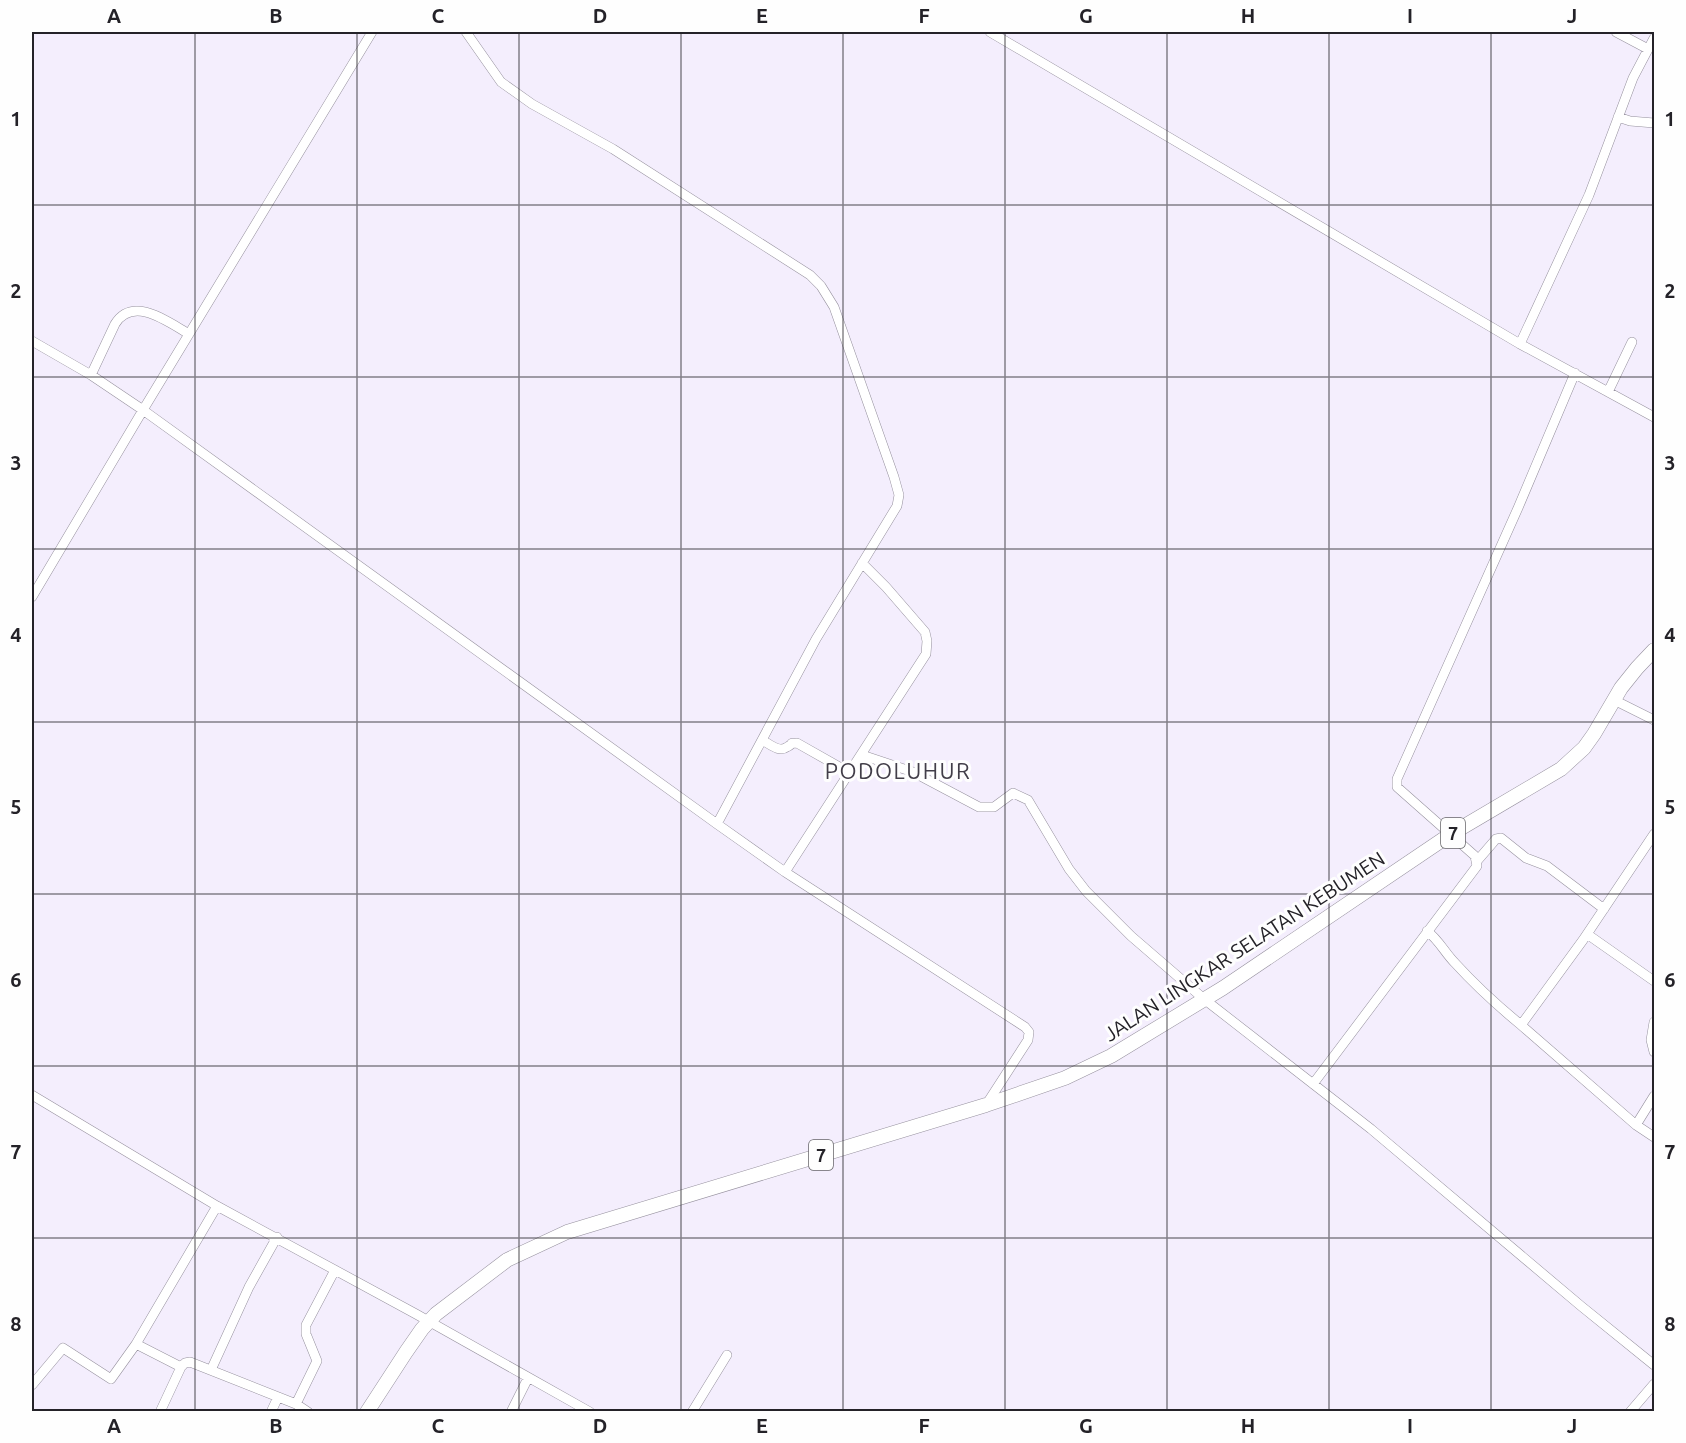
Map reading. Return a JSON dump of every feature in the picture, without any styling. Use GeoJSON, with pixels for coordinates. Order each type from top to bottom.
{"type":"FeatureCollection","features":[{"type":"Feature","properties":{"kind":"highway","name":"JALAN LINGKAR SELATAN KEBUMEN"},"geometry":{"type":"LineString","coordinates":[[367,1412],[400,1360],[432,1318],[507,1260],[567,1233],[986,1104],[1065,1078],[1102,1060],[1223,988],[1451,834],[1561,769],[1573,760],[1594,734],[1614,699],[1636,668],[1654,650]]}},
{"type":"Feature","properties":{"kind":"street"},"geometry":{"type":"LineString","coordinates":[[32,597],[372,32]]}},
{"type":"Feature","properties":{"kind":"street"},"geometry":{"type":"LineString","coordinates":[[466,32],[501,82],[532,104],[613,149],[810,275],[821,286],[834,307],[899,495],[897,506],[811,648],[717,825]]}},
{"type":"Feature","properties":{"kind":"street"},"geometry":{"type":"LineString","coordinates":[[990,32],[1520,344],[1654,417]]}},
{"type":"Feature","properties":{"kind":"street"},"geometry":{"type":"LineString","coordinates":[[1616,32],[1648,49]]}},
{"type":"Feature","properties":{"kind":"street"},"geometry":{"type":"LineString","coordinates":[[1520,344],[1589,195],[1633,78],[1654,38]]}},
{"type":"Feature","properties":{"kind":"street"},"geometry":{"type":"LineString","coordinates":[[1618,117],[1630,121],[1654,123]]}},
{"type":"Feature","properties":{"kind":"street"},"geometry":{"type":"LineString","coordinates":[[92,375],[115,324],[125,312],[132,310],[154,314],[189,334]]}},
{"type":"Feature","properties":{"kind":"street"},"geometry":{"type":"LineString","coordinates":[[32,341],[92,375],[143,410],[785,872],[1025,1027],[1029,1032],[1028,1040],[986,1104]]}},
{"type":"Feature","properties":{"kind":"street"},"geometry":{"type":"LineString","coordinates":[[1608,392],[1632,342]]}},
{"type":"Feature","properties":{"kind":"street"},"geometry":{"type":"LineString","coordinates":[[1477,861],[1475,856],[1397,787],[1396,779],[1518,508],[1575,373]]}},
{"type":"Feature","properties":{"kind":"street"},"geometry":{"type":"LineString","coordinates":[[785,872],[862,755],[927,647],[925,632],[862,563]]}},
{"type":"Feature","properties":{"kind":"street"},"geometry":{"type":"LineString","coordinates":[[1614,699],[1654,720]]}},
{"type":"Feature","properties":{"kind":"street"},"geometry":{"type":"LineString","coordinates":[[762,740],[779,750],[797,743],[850,773]]}},
{"type":"Feature","properties":{"kind":"street"},"geometry":{"type":"LineString","coordinates":[[862,755],[913,772],[979,807],[994,807],[1013,793],[1028,800],[1069,869],[1086,891],[1131,936],[1206,998],[1316,1081],[1654,1365]]}},
{"type":"Feature","properties":{"kind":"street"},"geometry":{"type":"LineString","coordinates":[[1521,1025],[1587,934],[1654,834]]}},
{"type":"Feature","properties":{"kind":"street"},"geometry":{"type":"LineString","coordinates":[[1316,1081],[1496,838],[1501,838],[1522,856],[1547,866],[1604,909]]}},
{"type":"Feature","properties":{"kind":"street"},"geometry":{"type":"LineString","coordinates":[[1427,931],[1459,967],[1521,1025],[1636,1125],[1654,1137]]}},
{"type":"Feature","properties":{"kind":"street"},"geometry":{"type":"LineString","coordinates":[[1587,934],[1654,981]]}},
{"type":"Feature","properties":{"kind":"street"},"geometry":{"type":"LineString","coordinates":[[1654,1022],[1651,1040],[1654,1052]]}},
{"type":"Feature","properties":{"kind":"street"},"geometry":{"type":"LineString","coordinates":[[32,1095],[217,1206],[335,1270],[432,1318],[528,1378],[590,1412]]}},
{"type":"Feature","properties":{"kind":"street"},"geometry":{"type":"LineString","coordinates":[[1636,1125],[1654,1096]]}},
{"type":"Feature","properties":{"kind":"street"},"geometry":{"type":"LineString","coordinates":[[32,1384],[63,1347],[112,1379],[136,1344],[217,1206]]}},
{"type":"Feature","properties":{"kind":"street"},"geometry":{"type":"LineString","coordinates":[[211,1370],[249,1287],[277,1238]]}},
{"type":"Feature","properties":{"kind":"street"},"geometry":{"type":"LineString","coordinates":[[296,1404],[317,1361],[306,1334],[306,1325],[335,1270]]}},
{"type":"Feature","properties":{"kind":"street"},"geometry":{"type":"LineString","coordinates":[[136,1344],[181,1367]]}},
{"type":"Feature","properties":{"kind":"street"},"geometry":{"type":"LineString","coordinates":[[692,1412],[727,1356]]}},
{"type":"Feature","properties":{"kind":"street"},"geometry":{"type":"LineString","coordinates":[[160,1412],[181,1367],[190,1362],[296,1404],[308,1412]]}},
{"type":"Feature","properties":{"kind":"street"},"geometry":{"type":"LineString","coordinates":[[511,1412],[528,1378]]}},
{"type":"Feature","properties":{"kind":"street"},"geometry":{"type":"LineString","coordinates":[[1630,1412],[1654,1384]]}},
{"type":"Feature","properties":{"kind":"street"},"geometry":{"type":"LineString","coordinates":[[271,1412],[278,1397]]}},
{"type":"Feature","properties":{"kind":"district","name":"PODOLUHUR"},"geometry":{"type":"Point","coordinates":[898,770]}}]}
